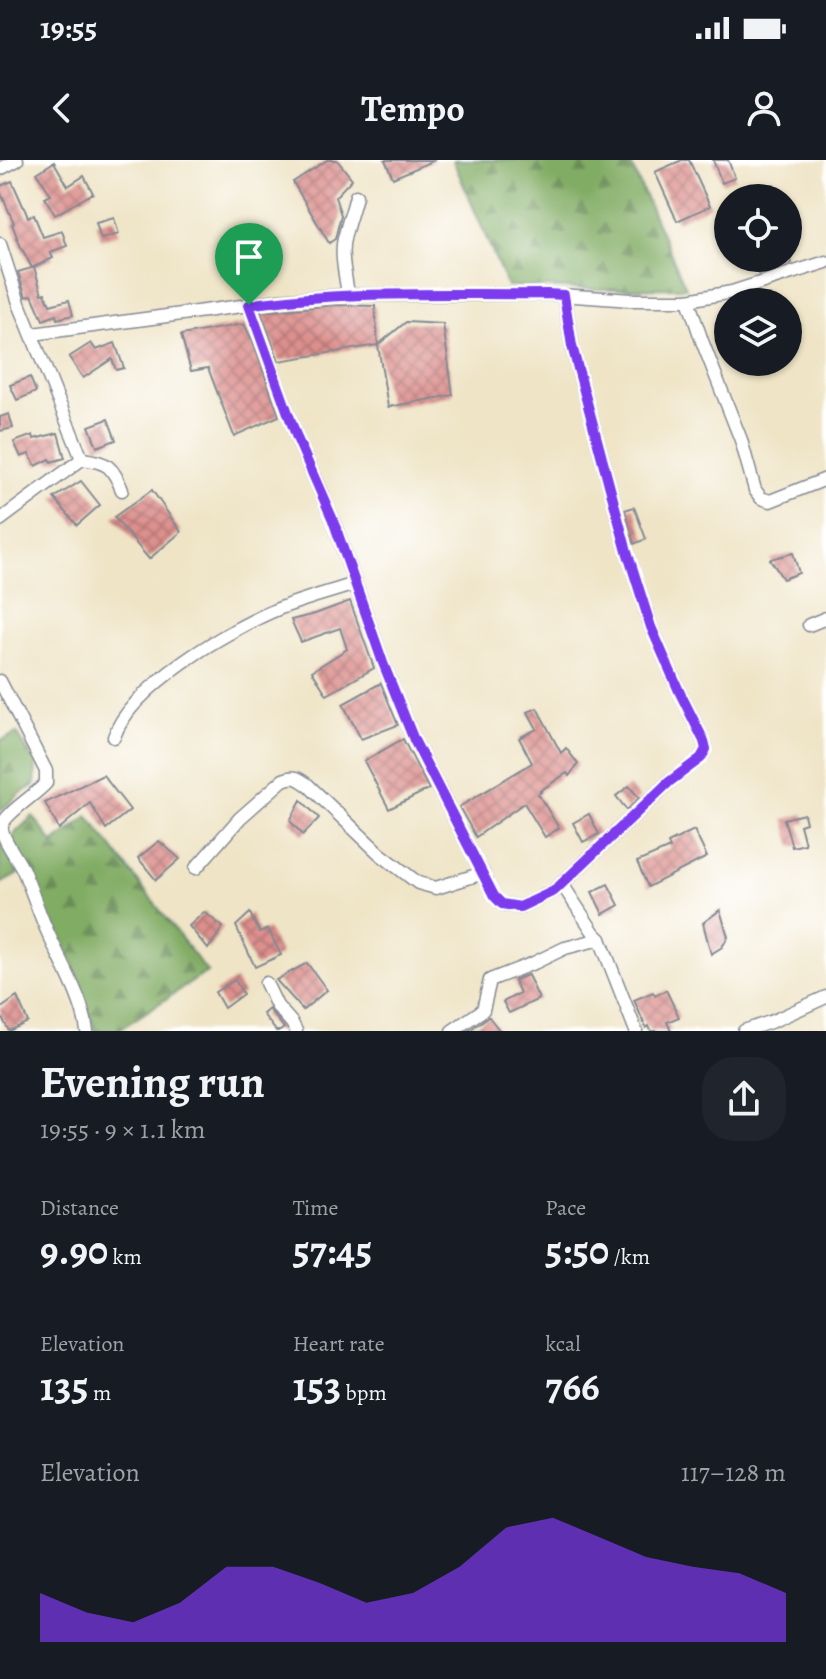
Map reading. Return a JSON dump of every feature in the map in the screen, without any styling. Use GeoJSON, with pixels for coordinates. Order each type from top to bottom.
{"type":"FeatureCollection","features":[{"type":"Feature","properties":{"kind":"street"},"geometry":{"type":"LineString","coordinates":[[0,169],[17,160]]}},
{"type":"Feature","properties":{"kind":"street"},"geometry":{"type":"LineString","coordinates":[[348,295],[344,236],[356,196]]}},
{"type":"Feature","properties":{"kind":"street"},"geometry":{"type":"LineString","coordinates":[[0,244],[20,306],[82,459]]}},
{"type":"Feature","properties":{"kind":"street"},"geometry":{"type":"LineString","coordinates":[[33,334],[348,295],[564,295],[688,300],[732,292],[826,262]]}},
{"type":"Feature","properties":{"kind":"street"},"geometry":{"type":"LineString","coordinates":[[249,305],[414,740],[494,896],[502,904],[520,907],[554,891],[669,782],[701,758],[706,749],[651,627],[626,548],[572,346],[564,295]]}},
{"type":"Feature","properties":{"kind":"street"},"geometry":{"type":"LineString","coordinates":[[688,300],[741,440],[755,490],[761,498],[770,501],[826,479]]}},
{"type":"Feature","properties":{"kind":"street"},"geometry":{"type":"LineString","coordinates":[[0,520],[82,459],[108,465],[122,490]]}},
{"type":"Feature","properties":{"kind":"street"},"geometry":{"type":"LineString","coordinates":[[114,737],[129,711],[189,658],[236,629],[281,608],[355,584]]}},
{"type":"Feature","properties":{"kind":"street"},"geometry":{"type":"LineString","coordinates":[[809,625],[826,618]]}},
{"type":"Feature","properties":{"kind":"street"},"geometry":{"type":"LineString","coordinates":[[0,681],[46,771],[46,783],[37,794],[6,817],[2,833],[22,867],[44,925],[82,1006],[87,1031]]}},
{"type":"Feature","properties":{"kind":"street"},"geometry":{"type":"LineString","coordinates":[[196,868],[240,818],[283,780],[292,776],[308,785],[379,853],[418,883],[436,888],[483,873]]}},
{"type":"Feature","properties":{"kind":"street"},"geometry":{"type":"LineString","coordinates":[[562,884],[600,939],[636,1031]]}},
{"type":"Feature","properties":{"kind":"street"},"geometry":{"type":"LineString","coordinates":[[452,1031],[483,1010],[490,980],[565,948],[600,939]]}},
{"type":"Feature","properties":{"kind":"street"},"geometry":{"type":"LineString","coordinates":[[266,983],[277,1006],[296,1031]]}},
{"type":"Feature","properties":{"kind":"street"},"geometry":{"type":"LineString","coordinates":[[744,1031],[826,997]]}},
{"type":"Feature","properties":{"kind":"green space"},"geometry":{"type":"Polygon","coordinates":[[[453,160],[629,160],[686,288],[507,286],[453,160]]]}},
{"type":"Feature","properties":{"kind":"green space"},"geometry":{"type":"Polygon","coordinates":[[[17,733],[36,764],[35,785],[0,811],[0,741],[17,733]]]}},
{"type":"Feature","properties":{"kind":"green space"},"geometry":{"type":"Polygon","coordinates":[[[33,816],[53,843],[88,816],[207,972],[117,1031],[96,1031],[10,838],[33,816]]]}},
{"type":"Feature","properties":{"kind":"green space"},"geometry":{"type":"Polygon","coordinates":[[[0,839],[18,874],[0,884],[0,839]]]}},
{"type":"Feature","properties":{"kind":"building"},"geometry":{"type":"Polygon","coordinates":[[[327,160],[337,160],[352,179],[335,197],[341,215],[335,239],[329,243],[293,182],[327,160]]]}},
{"type":"Feature","properties":{"kind":"building"},"geometry":{"type":"Polygon","coordinates":[[[385,160],[435,160],[393,178],[385,160]]]}},
{"type":"Feature","properties":{"kind":"building"},"geometry":{"type":"Polygon","coordinates":[[[689,160],[710,206],[677,221],[655,172],[689,160]]]}},
{"type":"Feature","properties":{"kind":"building"},"geometry":{"type":"Polygon","coordinates":[[[713,160],[728,160],[735,178],[722,183],[713,160]]]}},
{"type":"Feature","properties":{"kind":"building"},"geometry":{"type":"Polygon","coordinates":[[[54,162],[68,186],[84,176],[93,193],[55,215],[45,198],[51,195],[37,173],[54,162]]]}},
{"type":"Feature","properties":{"kind":"building"},"geometry":{"type":"Polygon","coordinates":[[[12,181],[28,217],[34,215],[43,237],[62,231],[67,246],[50,252],[53,258],[34,267],[42,294],[45,293],[50,305],[69,300],[73,315],[57,319],[56,315],[43,320],[32,295],[26,297],[18,272],[32,268],[0,191],[0,186],[12,181]]]}},
{"type":"Feature","properties":{"kind":"building"},"geometry":{"type":"Polygon","coordinates":[[[114,218],[119,234],[101,239],[96,223],[114,218]]]}},
{"type":"Feature","properties":{"kind":"building"},"geometry":{"type":"Polygon","coordinates":[[[337,305],[375,306],[378,345],[279,361],[261,312],[337,305]]]}},
{"type":"Feature","properties":{"kind":"building"},"geometry":{"type":"Polygon","coordinates":[[[406,322],[443,324],[453,395],[388,407],[378,345],[406,322]]]}},
{"type":"Feature","properties":{"kind":"building"},"geometry":{"type":"Polygon","coordinates":[[[244,324],[279,416],[234,436],[208,368],[191,371],[181,335],[244,324]]]}},
{"type":"Feature","properties":{"kind":"building"},"geometry":{"type":"Polygon","coordinates":[[[91,343],[96,350],[115,343],[124,368],[116,370],[112,359],[83,378],[69,357],[91,343]]]}},
{"type":"Feature","properties":{"kind":"building"},"geometry":{"type":"Polygon","coordinates":[[[30,377],[36,392],[17,400],[10,385],[30,377]]]}},
{"type":"Feature","properties":{"kind":"building"},"geometry":{"type":"Polygon","coordinates":[[[9,414],[13,428],[0,431],[0,417],[9,414]]]}},
{"type":"Feature","properties":{"kind":"building"},"geometry":{"type":"Polygon","coordinates":[[[108,419],[116,440],[97,447],[89,426],[108,419]]]}},
{"type":"Feature","properties":{"kind":"building"},"geometry":{"type":"Polygon","coordinates":[[[58,433],[65,458],[51,462],[50,459],[36,466],[29,454],[21,457],[14,442],[33,435],[34,439],[58,433]]]}},
{"type":"Feature","properties":{"kind":"building"},"geometry":{"type":"Polygon","coordinates":[[[81,481],[100,505],[77,525],[54,498],[81,481]]]}},
{"type":"Feature","properties":{"kind":"building"},"geometry":{"type":"Polygon","coordinates":[[[152,490],[181,532],[149,559],[114,517],[152,490]]]}},
{"type":"Feature","properties":{"kind":"building"},"geometry":{"type":"Polygon","coordinates":[[[634,507],[646,539],[634,544],[625,510],[634,507]]]}},
{"type":"Feature","properties":{"kind":"building"},"geometry":{"type":"Polygon","coordinates":[[[793,553],[799,573],[783,579],[770,559],[793,553]]]}},
{"type":"Feature","properties":{"kind":"building"},"geometry":{"type":"Polygon","coordinates":[[[350,601],[374,668],[327,695],[312,671],[347,649],[340,628],[301,642],[291,620],[350,601]]]}},
{"type":"Feature","properties":{"kind":"building"},"geometry":{"type":"Polygon","coordinates":[[[381,683],[398,725],[361,739],[343,704],[381,683]]]}},
{"type":"Feature","properties":{"kind":"building"},"geometry":{"type":"Polygon","coordinates":[[[537,708],[561,753],[566,748],[578,764],[569,776],[567,773],[538,794],[559,828],[545,837],[524,803],[476,837],[459,807],[532,763],[519,738],[537,729],[528,712],[537,708]]]}},
{"type":"Feature","properties":{"kind":"building"},"geometry":{"type":"Polygon","coordinates":[[[403,739],[429,789],[389,809],[364,761],[403,739]]]}},
{"type":"Feature","properties":{"kind":"building"},"geometry":{"type":"Polygon","coordinates":[[[103,775],[130,810],[106,829],[90,803],[59,829],[45,803],[103,775]]]}},
{"type":"Feature","properties":{"kind":"building"},"geometry":{"type":"Polygon","coordinates":[[[629,786],[639,798],[627,810],[616,796],[629,786]]]}},
{"type":"Feature","properties":{"kind":"building"},"geometry":{"type":"Polygon","coordinates":[[[301,800],[319,818],[303,835],[290,821],[301,800]]]}},
{"type":"Feature","properties":{"kind":"building"},"geometry":{"type":"Polygon","coordinates":[[[589,814],[599,834],[583,842],[573,823],[589,814]]]}},
{"type":"Feature","properties":{"kind":"building"},"geometry":{"type":"Polygon","coordinates":[[[804,814],[806,823],[800,825],[805,844],[792,847],[784,819],[804,814]]]}},
{"type":"Feature","properties":{"kind":"building"},"geometry":{"type":"Polygon","coordinates":[[[694,830],[707,857],[648,887],[637,862],[670,848],[668,843],[694,830]]]}},
{"type":"Feature","properties":{"kind":"building"},"geometry":{"type":"Polygon","coordinates":[[[159,841],[180,859],[156,880],[138,858],[159,841]]]}},
{"type":"Feature","properties":{"kind":"building"},"geometry":{"type":"Polygon","coordinates":[[[608,884],[619,905],[603,914],[592,892],[608,884]]]}},
{"type":"Feature","properties":{"kind":"building"},"geometry":{"type":"Polygon","coordinates":[[[720,910],[728,937],[722,947],[711,954],[703,923],[720,910]]]}},
{"type":"Feature","properties":{"kind":"building"},"geometry":{"type":"Polygon","coordinates":[[[204,912],[223,927],[208,949],[189,926],[204,912]]]}},
{"type":"Feature","properties":{"kind":"building"},"geometry":{"type":"Polygon","coordinates":[[[250,913],[259,932],[268,929],[281,955],[255,967],[236,926],[250,913]]]}},
{"type":"Feature","properties":{"kind":"building"},"geometry":{"type":"Polygon","coordinates":[[[307,963],[327,990],[303,1010],[276,980],[307,963]]]}},
{"type":"Feature","properties":{"kind":"building"},"geometry":{"type":"Polygon","coordinates":[[[528,975],[539,999],[509,1013],[503,1002],[520,993],[514,980],[528,975]]]}},
{"type":"Feature","properties":{"kind":"building"},"geometry":{"type":"Polygon","coordinates":[[[235,980],[243,994],[224,1008],[215,992],[235,980]]]}},
{"type":"Feature","properties":{"kind":"building"},"geometry":{"type":"Polygon","coordinates":[[[666,990],[679,1017],[667,1022],[671,1031],[651,1031],[649,1026],[646,1028],[634,1000],[653,992],[655,996],[666,990]]]}},
{"type":"Feature","properties":{"kind":"building"},"geometry":{"type":"Polygon","coordinates":[[[17,997],[28,1022],[9,1031],[0,1009],[17,997]]]}},
{"type":"Feature","properties":{"kind":"building"},"geometry":{"type":"Polygon","coordinates":[[[269,1009],[284,1028],[280,1031],[276,1031],[263,1014],[269,1009]]]}},
{"type":"Feature","properties":{"kind":"building"},"geometry":{"type":"Polygon","coordinates":[[[488,1017],[500,1031],[468,1031],[488,1017]]]}},
{"type":"Feature","properties":{"kind":"route"},"geometry":{"type":"LineString","coordinates":[[348,295],[564,295],[572,346],[626,548],[651,627],[706,749],[701,758],[669,782],[562,884],[545,896],[520,907],[510,907],[494,896],[414,740],[249,305],[348,295]]}}]}
